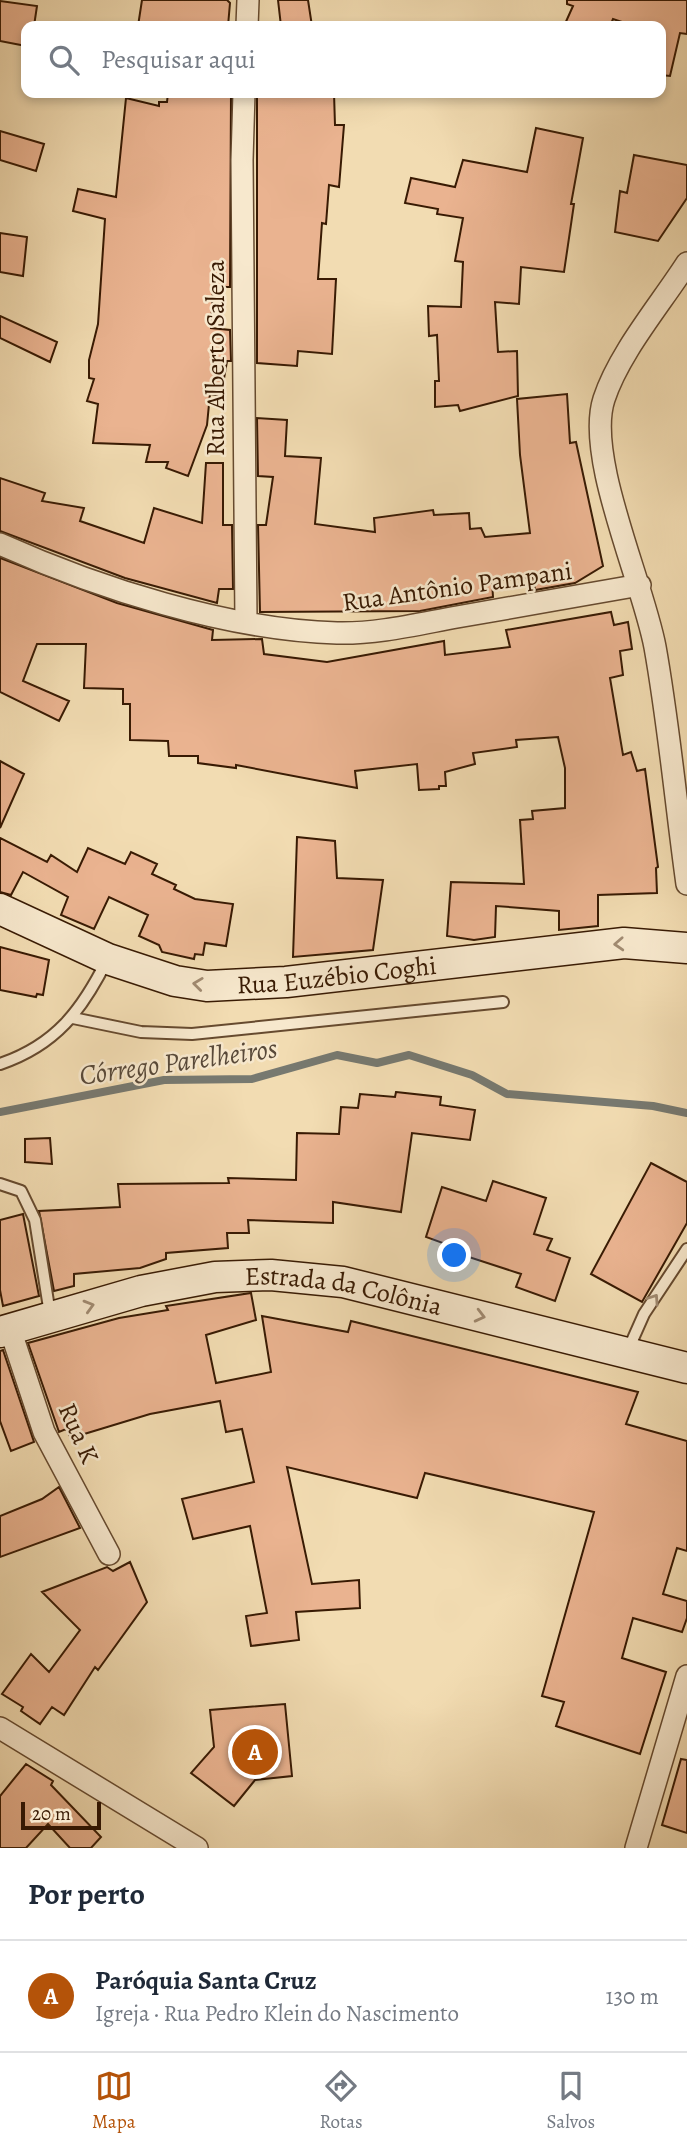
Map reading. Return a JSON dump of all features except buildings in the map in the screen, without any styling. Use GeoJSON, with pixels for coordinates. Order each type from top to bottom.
{"type":"FeatureCollection","features":[{"type":"Feature","properties":{"kind":"main road","name":"Rua Euzébio Coghi"},"geometry":{"type":"LineString","coordinates":[[0,909],[108,960],[175,981],[239,986],[624,943],[687,948]]}},
{"type":"Feature","properties":{"kind":"main road","name":"Estrada da Colônia"},"geometry":{"type":"LineString","coordinates":[[5,1331],[141,1291],[215,1277],[271,1275],[344,1282],[687,1368]]}},
{"type":"Feature","properties":{"kind":"street"},"geometry":{"type":"LineString","coordinates":[[247,21],[248,0]]}},
{"type":"Feature","properties":{"kind":"street","name":"Rua Alberto Saleza"},"geometry":{"type":"LineString","coordinates":[[244,98],[242,160],[246,622]]}},
{"type":"Feature","properties":{"kind":"street"},"geometry":{"type":"LineString","coordinates":[[687,263],[619,366],[603,401],[599,440],[606,478],[640,586],[655,647],[687,884]]}},
{"type":"Feature","properties":{"kind":"street","name":"Rua Antônio Pampani"},"geometry":{"type":"LineString","coordinates":[[0,544],[48,566],[108,586],[246,622],[337,633],[385,629],[640,586]]}},
{"type":"Feature","properties":{"kind":"street","name":"Rua K"},"geometry":{"type":"LineString","coordinates":[[5,1331],[44,1432],[109,1554]]}},
{"type":"Feature","properties":{"kind":"street"},"geometry":{"type":"LineString","coordinates":[[636,1848],[687,1676]]}},
{"type":"Feature","properties":{"kind":"street"},"geometry":{"type":"LineString","coordinates":[[0,1728],[198,1848]]}},
{"type":"Feature","properties":{"kind":"lane"},"geometry":{"type":"LineString","coordinates":[[0,1064],[39,1046],[73,1018],[89,996],[108,960]]}},
{"type":"Feature","properties":{"kind":"lane"},"geometry":{"type":"LineString","coordinates":[[73,1018],[141,1032],[192,1034],[395,1016],[503,1002]]}},
{"type":"Feature","properties":{"kind":"lane"},"geometry":{"type":"LineString","coordinates":[[0,1184],[21,1191],[31,1207],[51,1317]]}},
{"type":"Feature","properties":{"kind":"lane"},"geometry":{"type":"LineString","coordinates":[[626,1353],[644,1314],[687,1249]]}},
{"type":"Feature","properties":{"kind":"waterway","name":"Córrego Parelheiros"},"geometry":{"type":"LineString","coordinates":[[0,1112],[164,1080],[252,1079],[337,1055],[377,1063],[409,1055],[472,1075],[507,1094],[653,1106],[687,1113]]}},
{"type":"Feature","properties":{"kind":"place","name":"Paróquia Santa Cruz"},"geometry":{"type":"Point","coordinates":[255,1752]}}]}
